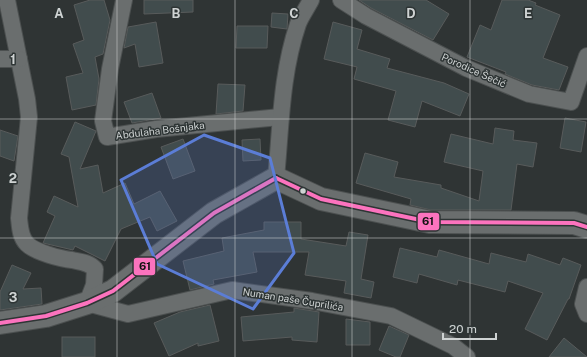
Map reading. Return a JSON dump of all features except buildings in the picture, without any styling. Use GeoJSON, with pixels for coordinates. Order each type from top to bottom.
{"type":"FeatureCollection","features":[{"type":"Feature","properties":{"kind":"street"},"geometry":{"type":"LineString","coordinates":[[7,0],[27,99],[29,117],[19,218],[20,229],[23,238],[28,245],[62,258],[92,264],[95,269],[94,285],[87,303]]}},
{"type":"Feature","properties":{"kind":"street","name":"Abdulaha Bošnjaka"},"geometry":{"type":"LineString","coordinates":[[124,0],[110,69],[103,121],[107,137],[156,129],[280,117]]}},
{"type":"Feature","properties":{"kind":"street"},"geometry":{"type":"LineString","coordinates":[[276,178],[280,117],[285,74],[298,24],[311,0]]}},
{"type":"Feature","properties":{"kind":"street","name":"Porodice Šečić"},"geometry":{"type":"LineString","coordinates":[[341,0],[366,16],[466,68],[529,94],[571,102],[587,56]]}},
{"type":"Feature","properties":{"kind":"street"},"geometry":{"type":"LineString","coordinates":[[0,59],[19,59]]}},
{"type":"Feature","properties":{"kind":"street"},"geometry":{"type":"LineString","coordinates":[[0,323],[46,316],[87,303],[113,291],[214,213],[276,178]]}},
{"type":"Feature","properties":{"kind":"street"},"geometry":{"type":"LineString","coordinates":[[276,178],[321,199],[430,222],[574,223],[587,226]]}},
{"type":"Feature","properties":{"kind":"street"},"geometry":{"type":"LineString","coordinates":[[587,288],[583,304],[587,314]]}},
{"type":"Feature","properties":{"kind":"street","name":"Numan paše Čuprilića"},"geometry":{"type":"LineString","coordinates":[[87,303],[128,314],[232,290],[312,301],[391,316],[453,346],[467,357]]}},
{"type":"Feature","properties":{"kind":"highlighted area"},"geometry":{"type":"Polygon","coordinates":[[[204,135],[270,158],[294,253],[253,309],[157,264],[121,180],[204,135]]]}},
{"type":"Feature","properties":{"kind":"transit line","name":"61"},"geometry":{"type":"LineString","coordinates":[[276,178],[321,199],[430,222],[574,223],[587,227]]}},
{"type":"Feature","properties":{"kind":"transit line","name":"61"},"geometry":{"type":"LineString","coordinates":[[0,323],[46,316],[87,303],[113,291],[214,213],[276,178]]}}]}
